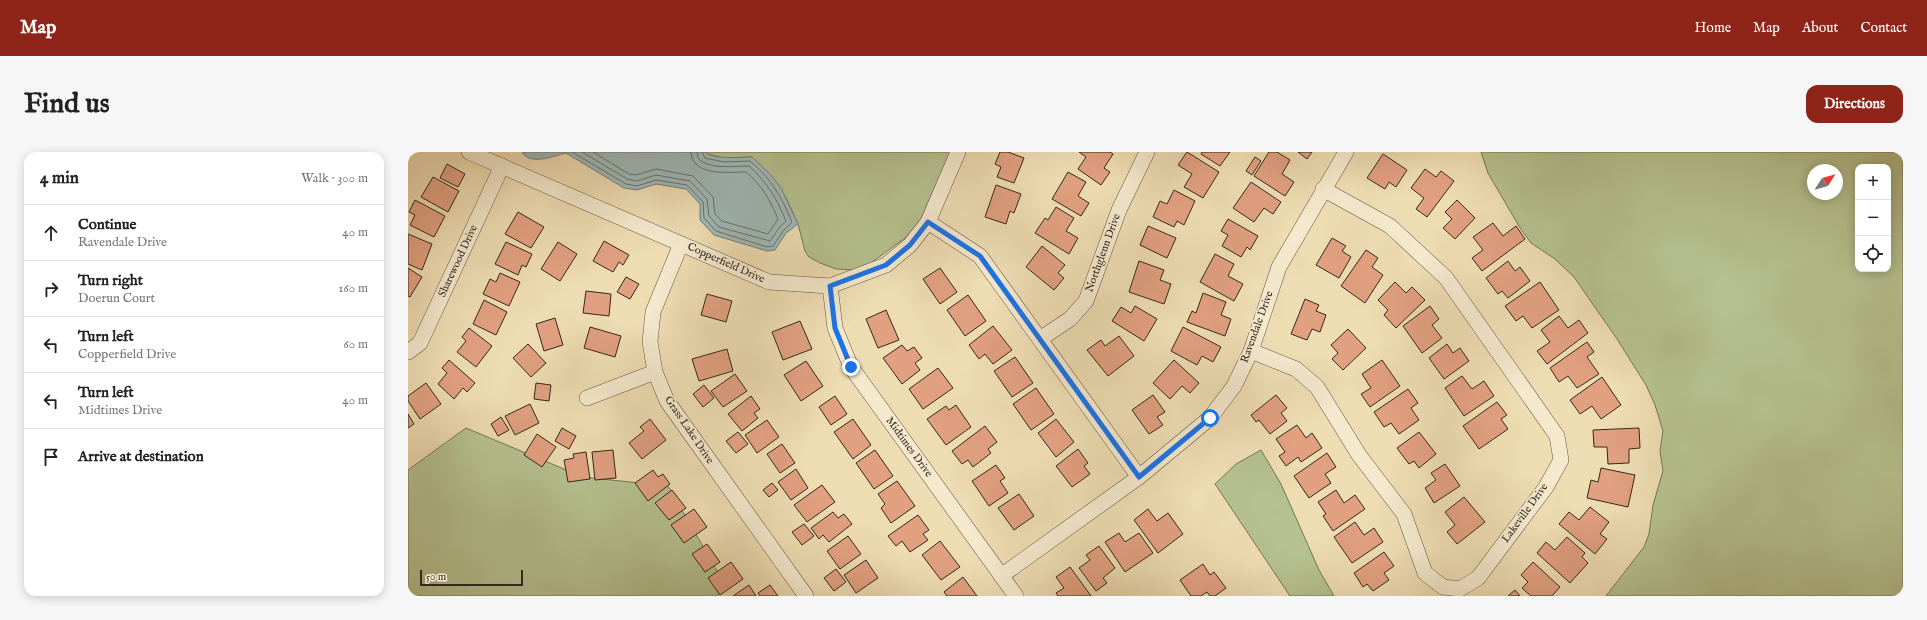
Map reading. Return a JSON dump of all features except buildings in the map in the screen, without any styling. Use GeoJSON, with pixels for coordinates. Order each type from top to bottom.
{"type":"FeatureCollection","features":[{"type":"Feature","properties":{"kind":"street","name":"Copperfield Drive"},"geometry":{"type":"LineString","coordinates":[[469,152],[769,282],[830,286],[886,265],[910,245],[928,222],[958,152]]}},
{"type":"Feature","properties":{"kind":"street","name":"Northglenn Drive"},"geometry":{"type":"LineString","coordinates":[[1040,339],[1070,319],[1086,301],[1119,210],[1147,152]]}},
{"type":"Feature","properties":{"kind":"street","name":"Ravendale Drive"},"geometry":{"type":"LineString","coordinates":[[1001,576],[1139,477],[1210,418],[1234,386],[1251,351],[1279,267],[1323,189],[1346,152]]}},
{"type":"Feature","properties":{"kind":"street","name":"Sharewood Drive"},"geometry":{"type":"LineString","coordinates":[[408,352],[420,343],[502,166]]}},
{"type":"Feature","properties":{"kind":"street","name":"Lakeville Drive"},"geometry":{"type":"LineString","coordinates":[[1251,351],[1296,369],[1317,387],[1359,454],[1404,514],[1425,573],[1443,587],[1460,589],[1478,578],[1546,486],[1561,460],[1557,436],[1446,278],[1390,226],[1323,189]]}},
{"type":"Feature","properties":{"kind":"street"},"geometry":{"type":"LineString","coordinates":[[928,222],[980,256],[1139,477]]}},
{"type":"Feature","properties":{"kind":"street","name":"Grass Lake Drive"},"geometry":{"type":"LineString","coordinates":[[681,244],[652,312],[650,342],[655,372],[668,401],[806,596]]}},
{"type":"Feature","properties":{"kind":"street","name":"Midtimes Drive"},"geometry":{"type":"LineString","coordinates":[[830,286],[835,328],[851,367],[1016,596]]}},
{"type":"Feature","properties":{"kind":"street"},"geometry":{"type":"LineString","coordinates":[[587,398],[655,372]]}},
{"type":"Feature","properties":{"kind":"green space"},"geometry":{"type":"Polygon","coordinates":[[[705,152],[950,152],[921,219],[909,235],[871,263],[853,270],[836,269],[809,257],[805,251],[798,224],[786,198],[752,157],[724,158],[706,154],[705,152]]]}},
{"type":"Feature","properties":{"kind":"green space"},"geometry":{"type":"Polygon","coordinates":[[[1481,152],[1903,152],[1903,596],[1606,596],[1644,547],[1649,534],[1653,505],[1663,471],[1660,451],[1663,431],[1655,405],[1646,385],[1617,339],[1574,277],[1555,259],[1531,243],[1520,228],[1488,173],[1481,152]]]}},
{"type":"Feature","properties":{"kind":"green space"},"geometry":{"type":"Polygon","coordinates":[[[466,428],[583,477],[668,486],[727,588],[717,596],[408,596],[408,470],[466,428]]]}},
{"type":"Feature","properties":{"kind":"green space"},"geometry":{"type":"Polygon","coordinates":[[[1261,450],[1281,484],[1319,570],[1334,596],[1290,596],[1215,484],[1236,464],[1261,450]]]}},
{"type":"Feature","properties":{"kind":"water"},"geometry":{"type":"Polygon","coordinates":[[[522,152],[705,152],[709,155],[720,157],[752,157],[771,175],[781,188],[798,224],[786,233],[775,250],[767,251],[714,235],[700,220],[700,204],[686,189],[656,184],[637,190],[624,188],[566,153],[548,158],[536,159],[526,156],[522,152]]]}},
{"type":"Feature","properties":{"kind":"route"},"geometry":{"type":"LineString","coordinates":[[851,367],[835,328],[830,286],[886,265],[910,245],[928,222],[980,256],[1139,477],[1210,418]]}}]}
